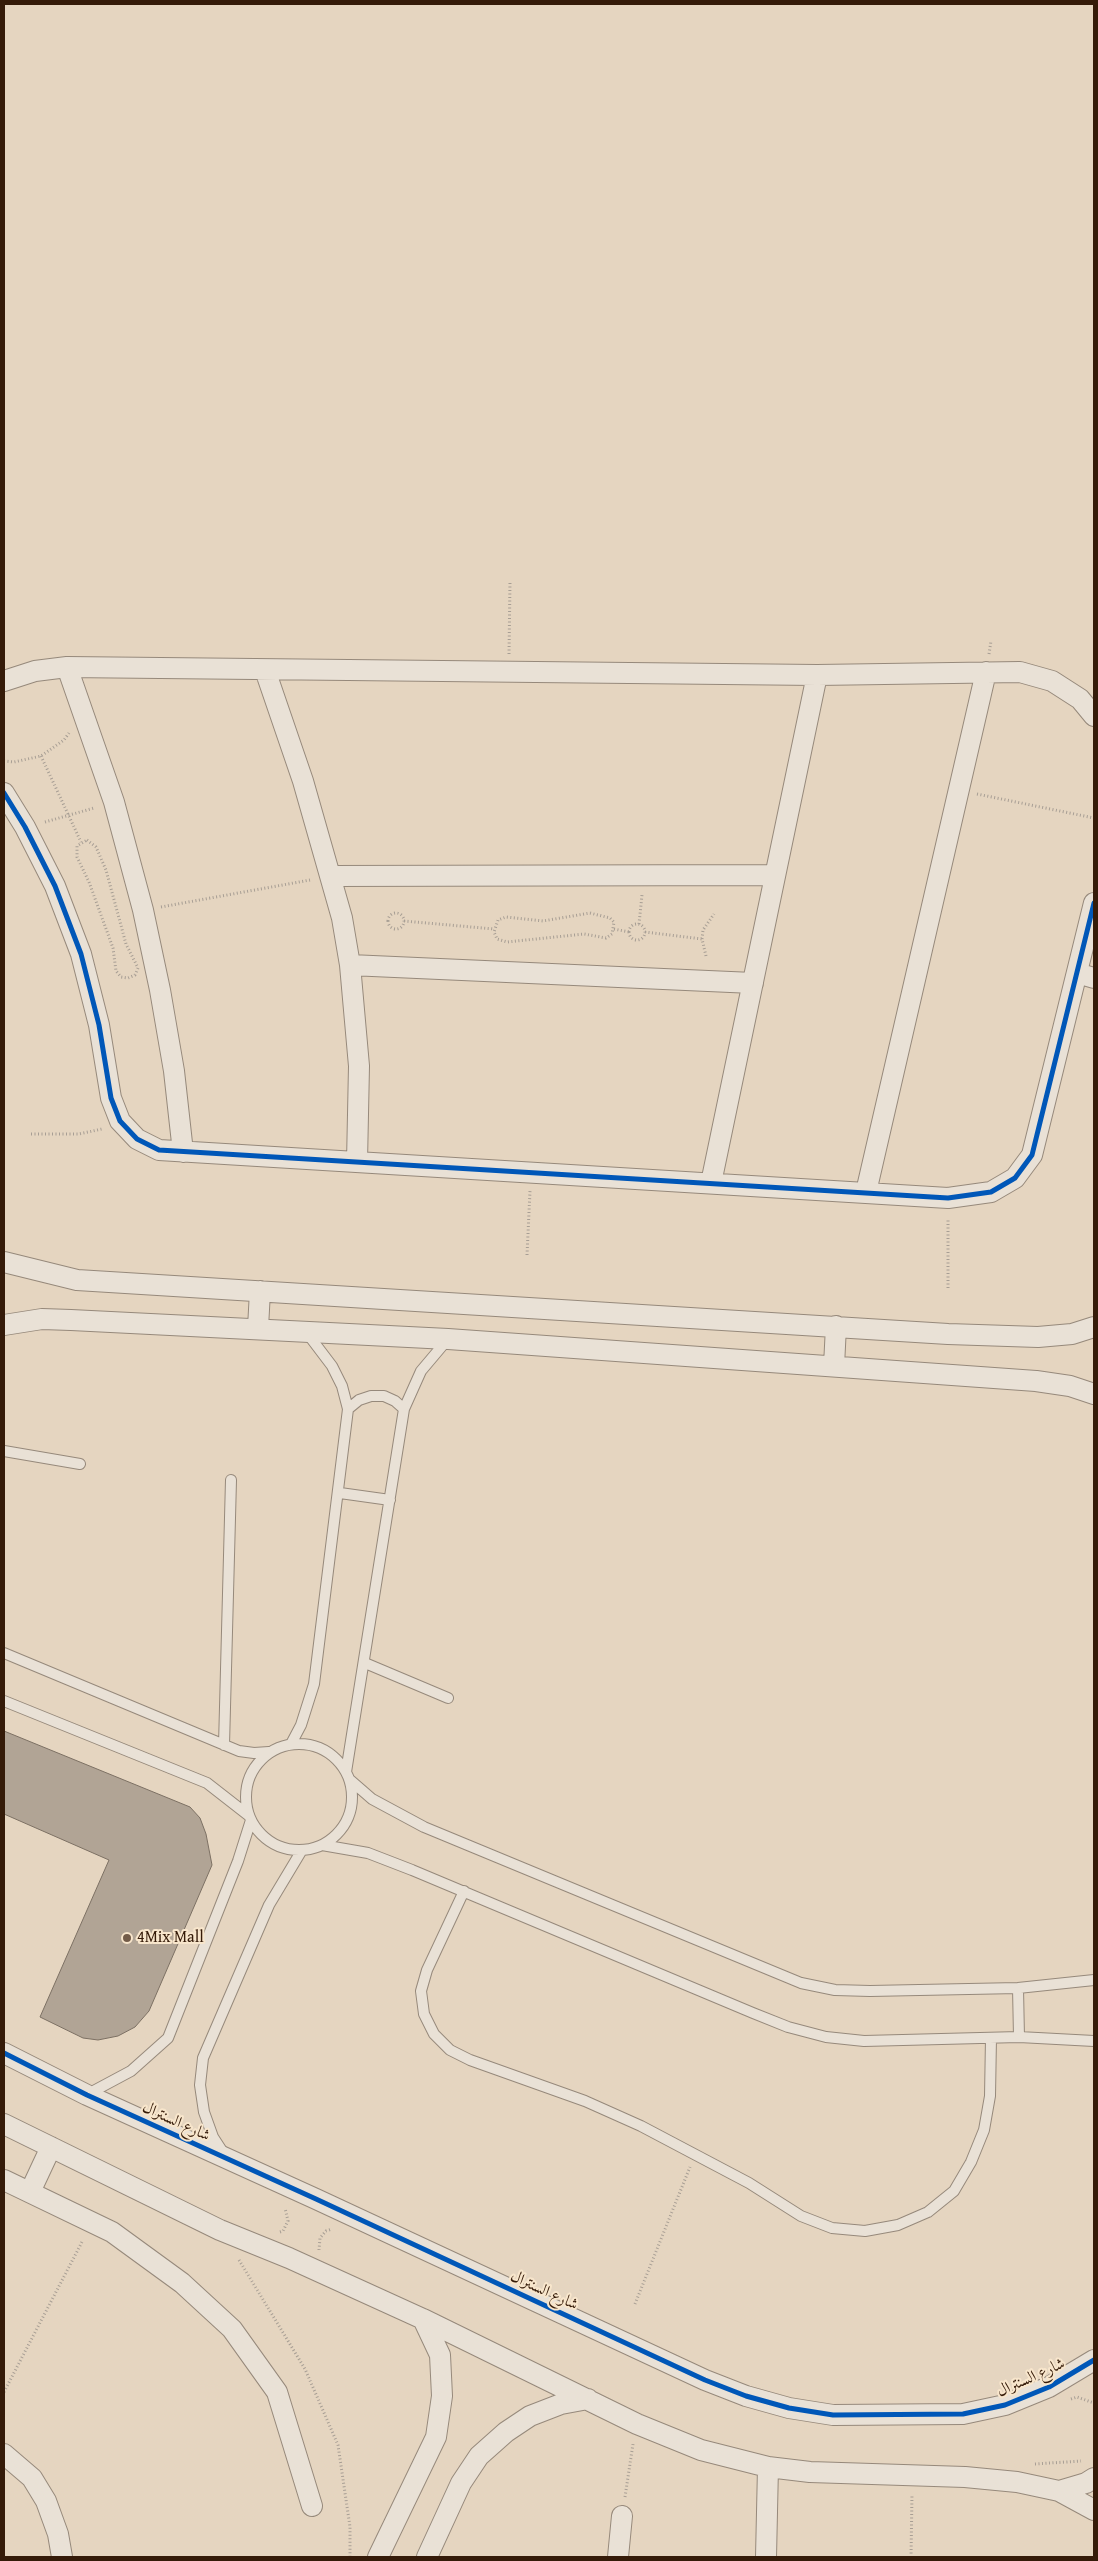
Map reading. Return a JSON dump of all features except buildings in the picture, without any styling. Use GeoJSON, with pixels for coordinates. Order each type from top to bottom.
{"type":"FeatureCollection","features":[{"type":"Feature","properties":{"kind":"street"},"geometry":{"type":"LineString","coordinates":[[67,668],[114,802],[143,910],[160,990],[174,1071],[183,1152]]}},
{"type":"Feature","properties":{"kind":"street"},"geometry":{"type":"LineString","coordinates":[[4,681],[35,672],[67,668],[817,675],[1020,672],[1052,681],[1080,699],[1094,716]]}},
{"type":"Feature","properties":{"kind":"street"},"geometry":{"type":"LineString","coordinates":[[265,670],[303,781],[332,876],[350,966],[359,1066],[357,1162]]}},
{"type":"Feature","properties":{"kind":"street"},"geometry":{"type":"LineString","coordinates":[[866,1192],[986,672]]}},
{"type":"Feature","properties":{"kind":"street"},"geometry":{"type":"LineString","coordinates":[[711,1183],[817,675]]}},
{"type":"Feature","properties":{"kind":"street"},"geometry":{"type":"LineString","coordinates":[[4,793],[25,827],[55,886],[81,954],[99,1025],[111,1098],[120,1121],[137,1139],[159,1150],[948,1198],[991,1192],[1015,1178],[1032,1155],[1086,976],[1094,903]]}},
{"type":"Feature","properties":{"kind":"street"},"geometry":{"type":"LineString","coordinates":[[332,876],[775,875]]}},
{"type":"Feature","properties":{"kind":"street"},"geometry":{"type":"LineString","coordinates":[[350,966],[752,983]]}},
{"type":"Feature","properties":{"kind":"street"},"geometry":{"type":"LineString","coordinates":[[4,1262],[77,1280],[836,1326],[1038,1338],[1072,1334],[1094,1327]]}},
{"type":"Feature","properties":{"kind":"street"},"geometry":{"type":"LineString","coordinates":[[258,1328],[260,1291]]}},
{"type":"Feature","properties":{"kind":"street"},"geometry":{"type":"LineString","coordinates":[[4,1325],[52,1319],[448,1339],[1036,1381],[1070,1386],[1094,1394]]}},
{"type":"Feature","properties":{"kind":"street"},"geometry":{"type":"LineString","coordinates":[[834,1366],[836,1326]]}},
{"type":"Feature","properties":{"kind":"street","name":"شارع السنترال"},"geometry":{"type":"LineString","coordinates":[[4,2053],[87,2094],[324,2202],[705,2380],[746,2396],[789,2408],[833,2415],[963,2414],[1005,2405],[1049,2388],[1092,2366]]}},
{"type":"Feature","properties":{"kind":"street"},"geometry":{"type":"LineString","coordinates":[[4,2124],[220,2230],[289,2258],[422,2320],[636,2424],[701,2450],[768,2467],[810,2472],[1018,2482],[1059,2491],[1094,2510]]}},
{"type":"Feature","properties":{"kind":"street"},"geometry":{"type":"LineString","coordinates":[[30,2192],[51,2146]]}},
{"type":"Feature","properties":{"kind":"street"},"geometry":{"type":"LineString","coordinates":[[4,2180],[112,2232],[182,2283],[232,2329],[277,2392],[312,2506]]}},
{"type":"Feature","properties":{"kind":"street"},"geometry":{"type":"LineString","coordinates":[[378,2557],[436,2437],[442,2396],[440,2355],[422,2320]]}},
{"type":"Feature","properties":{"kind":"street"},"geometry":{"type":"LineString","coordinates":[[427,2557],[461,2483],[479,2456],[506,2432],[530,2416],[561,2404],[588,2400]]}},
{"type":"Feature","properties":{"kind":"street"},"geometry":{"type":"LineString","coordinates":[[4,2454],[32,2478],[46,2501],[58,2534],[62,2557]]}},
{"type":"Feature","properties":{"kind":"street"},"geometry":{"type":"LineString","coordinates":[[766,2557],[768,2467]]}},
{"type":"Feature","properties":{"kind":"street"},"geometry":{"type":"LineString","coordinates":[[1059,2491],[1086,2483],[1094,2478]]}},
{"type":"Feature","properties":{"kind":"street"},"geometry":{"type":"LineString","coordinates":[[618,2557],[622,2516]]}},
{"type":"Feature","properties":{"kind":"lane"},"geometry":{"type":"LineString","coordinates":[[290,1744],[301,1725],[314,1684],[340,1493],[348,1410],[342,1386],[332,1366],[305,1331]]}},
{"type":"Feature","properties":{"kind":"lane"},"geometry":{"type":"LineString","coordinates":[[322,1845],[342,1828],[348,1817],[352,1792],[348,1776],[404,1410],[421,1371],[448,1339]]}},
{"type":"Feature","properties":{"kind":"lane"},"geometry":{"type":"LineString","coordinates":[[348,1410],[359,1400],[371,1396],[384,1396],[395,1401],[404,1410]]}},
{"type":"Feature","properties":{"kind":"lane"},"geometry":{"type":"LineString","coordinates":[[4,1451],[80,1464]]}},
{"type":"Feature","properties":{"kind":"lane"},"geometry":{"type":"LineString","coordinates":[[224,1744],[231,1480]]}},
{"type":"Feature","properties":{"kind":"lane"},"geometry":{"type":"LineString","coordinates":[[340,1493],[390,1500]]}},
{"type":"Feature","properties":{"kind":"lane"},"geometry":{"type":"LineString","coordinates":[[4,1653],[239,1751],[254,1753],[270,1752]]}},
{"type":"Feature","properties":{"kind":"lane"},"geometry":{"type":"LineString","coordinates":[[365,1663],[448,1698]]}},
{"type":"Feature","properties":{"kind":"lane"},"geometry":{"type":"LineString","coordinates":[[4,1701],[207,1783],[250,1818],[267,1840],[278,1846],[302,1850],[322,1845],[368,1853],[464,1891],[788,2027],[826,2037],[864,2041],[991,2038],[1094,2041]]}},
{"type":"Feature","properties":{"kind":"lane"},"geometry":{"type":"LineString","coordinates":[[87,2094],[110,2084],[131,2071],[168,2038],[238,1860],[250,1818],[245,1801],[246,1787],[259,1761],[270,1752],[290,1744],[317,1746],[329,1752],[348,1776],[372,1799],[424,1827],[801,1983],[835,1990],[870,1991],[1018,1988],[1094,1980]]}},
{"type":"Feature","properties":{"kind":"lane"},"geometry":{"type":"LineString","coordinates":[[227,2159],[213,2137],[204,2112],[200,2085],[203,2058],[269,1904],[302,1850]]}},
{"type":"Feature","properties":{"kind":"lane"},"geometry":{"type":"LineString","coordinates":[[464,1891],[427,1970],[421,1992],[424,2014],[434,2034],[450,2050],[470,2060],[585,2101],[696,2153],[801,2216],[832,2228],[865,2231],[898,2225],[928,2212],[954,2191],[972,2162],[984,2130],[990,2096],[991,2038]]}},
{"type":"Feature","properties":{"kind":"lane"},"geometry":{"type":"LineString","coordinates":[[1018,1988],[1019,2038]]}},
{"type":"Feature","properties":{"kind":"path"},"geometry":{"type":"LineString","coordinates":[[508,672],[510,581]]}},
{"type":"Feature","properties":{"kind":"path"},"geometry":{"type":"LineString","coordinates":[[4,761],[14,762],[41,756],[64,740],[84,713]]}},
{"type":"Feature","properties":{"kind":"path"},"geometry":{"type":"LineString","coordinates":[[41,756],[81,842]]}},
{"type":"Feature","properties":{"kind":"path"},"geometry":{"type":"LineString","coordinates":[[959,790],[1094,818]]}},
{"type":"Feature","properties":{"kind":"path"},"geometry":{"type":"LineString","coordinates":[[25,827],[114,802]]}},
{"type":"Feature","properties":{"kind":"path"},"geometry":{"type":"LineString","coordinates":[[81,842],[92,842],[106,870],[126,944],[138,968],[135,975],[128,978],[121,977],[116,971],[113,948],[89,882],[77,857],[77,846],[81,842]]}},
{"type":"Feature","properties":{"kind":"path"},"geometry":{"type":"LineString","coordinates":[[644,875],[639,924],[645,932],[702,939]]}},
{"type":"Feature","properties":{"kind":"path"},"geometry":{"type":"LineString","coordinates":[[143,910],[332,876]]}},
{"type":"Feature","properties":{"kind":"path"},"geometry":{"type":"LineString","coordinates":[[395,913],[400,914],[404,921],[403,926],[396,930],[392,929],[387,922],[391,914],[395,913]]}},
{"type":"Feature","properties":{"kind":"path"},"geometry":{"type":"LineString","coordinates":[[590,913],[610,918],[614,922],[614,928],[606,938],[584,934],[508,942],[498,939],[494,929],[498,920],[506,917],[543,922],[590,913]]}},
{"type":"Feature","properties":{"kind":"path"},"geometry":{"type":"LineString","coordinates":[[706,956],[702,939],[708,921],[714,914]]}},
{"type":"Feature","properties":{"kind":"path"},"geometry":{"type":"LineString","coordinates":[[404,921],[494,929]]}},
{"type":"Feature","properties":{"kind":"path"},"geometry":{"type":"LineString","coordinates":[[629,932],[634,924],[639,924]]}},
{"type":"Feature","properties":{"kind":"path"},"geometry":{"type":"LineString","coordinates":[[614,928],[629,932],[635,940],[644,936],[645,932]]}},
{"type":"Feature","properties":{"kind":"path"},"geometry":{"type":"LineString","coordinates":[[31,1134],[78,1134],[100,1130],[120,1121]]}},
{"type":"Feature","properties":{"kind":"path"},"geometry":{"type":"LineString","coordinates":[[527,1256],[531,1172]]}},
{"type":"Feature","properties":{"kind":"path"},"geometry":{"type":"LineString","coordinates":[[948,1198],[948,1288]]}},
{"type":"Feature","properties":{"kind":"path"},"geometry":{"type":"LineString","coordinates":[[635,2304],[696,2153]]}},
{"type":"Feature","properties":{"kind":"path"},"geometry":{"type":"LineString","coordinates":[[272,2235],[283,2231],[288,2221],[287,2210],[279,2203]]}},
{"type":"Feature","properties":{"kind":"path"},"geometry":{"type":"LineString","coordinates":[[4,2392],[92,2222]]}},
{"type":"Feature","properties":{"kind":"path"},"geometry":{"type":"LineString","coordinates":[[220,2230],[305,2369],[338,2445],[350,2527],[350,2557]]}},
{"type":"Feature","properties":{"kind":"path"},"geometry":{"type":"LineString","coordinates":[[622,2516],[636,2424]]}},
{"type":"Feature","properties":{"kind":"path"},"geometry":{"type":"LineString","coordinates":[[911,2557],[912,2476]]}},
{"type":"Feature","properties":{"kind":"cycle path"},"geometry":{"type":"LineString","coordinates":[[4,793],[25,827],[55,886],[81,954],[99,1025],[111,1098],[120,1121],[137,1139],[159,1150],[948,1198],[991,1192],[1015,1178],[1032,1155],[1094,903]]}},
{"type":"Feature","properties":{"kind":"cycle path"},"geometry":{"type":"LineString","coordinates":[[4,2053],[87,2095],[705,2380],[746,2396],[789,2408],[833,2415],[963,2414],[1005,2405],[1049,2387],[1094,2360]]}},
{"type":"Feature","properties":{"kind":"place","name":"4Mix Mall"},"geometry":{"type":"Point","coordinates":[127,1938]}}]}
